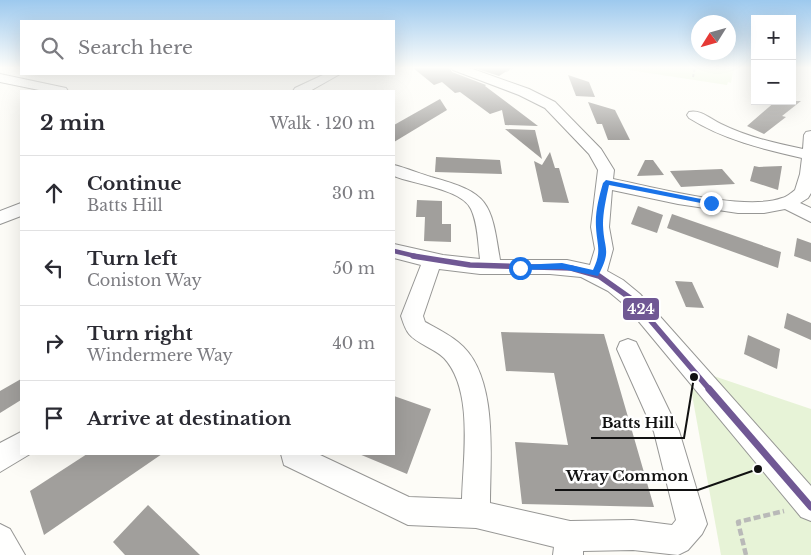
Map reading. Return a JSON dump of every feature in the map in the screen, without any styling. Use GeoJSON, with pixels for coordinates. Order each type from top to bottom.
{"type":"FeatureCollection","features":[{"type":"Feature","properties":{"kind":"street"},"geometry":{"type":"LineString","coordinates":[[526,93],[550,105],[596,152],[606,170],[600,227],[604,249],[603,258],[596,274]]}},
{"type":"Feature","properties":{"kind":"street"},"geometry":{"type":"LineString","coordinates":[[694,115],[706,123],[735,136],[810,155]]}},
{"type":"Feature","properties":{"kind":"street"},"geometry":{"type":"LineString","coordinates":[[606,183],[676,198],[738,206],[768,208],[789,204],[803,194],[810,180],[811,135]]}},
{"type":"Feature","properties":{"kind":"street"},"geometry":{"type":"LineString","coordinates":[[395,170],[420,180],[461,191],[472,197],[478,204],[480,211],[491,267]]}},
{"type":"Feature","properties":{"kind":"street"},"geometry":{"type":"LineString","coordinates":[[789,204],[811,216]]}},
{"type":"Feature","properties":{"kind":"street"},"geometry":{"type":"LineString","coordinates":[[0,218],[20,209]]}},
{"type":"Feature","properties":{"kind":"street"},"geometry":{"type":"LineString","coordinates":[[395,250],[432,261],[491,267],[562,266],[596,274],[621,288],[633,300],[802,508]]}},
{"type":"Feature","properties":{"kind":"street"},"geometry":{"type":"LineString","coordinates":[[432,261],[412,316],[417,328],[451,350],[468,372],[477,415],[476,514]]}},
{"type":"Feature","properties":{"kind":"street"},"geometry":{"type":"LineString","coordinates":[[293,456],[408,510],[476,514],[569,545],[633,535],[678,540],[692,524],[666,431],[628,349]]}},
{"type":"Feature","properties":{"kind":"street"},"geometry":{"type":"LineString","coordinates":[[0,459],[20,447]]}},
{"type":"Feature","properties":{"kind":"street"},"geometry":{"type":"LineString","coordinates":[[0,539],[10,555]]}},
{"type":"Feature","properties":{"kind":"path"},"geometry":{"type":"LineString","coordinates":[[746,555],[738,522],[802,508]]}},
{"type":"Feature","properties":{"kind":"green space"},"geometry":{"type":"Polygon","coordinates":[[[687,367],[811,409],[811,555],[721,555],[687,367]]]}},
{"type":"Feature","properties":{"kind":"building"},"geometry":{"type":"Polygon","coordinates":[[[461,93],[494,93],[538,126],[505,125],[502,110],[490,114],[461,93]]]}},
{"type":"Feature","properties":{"kind":"building"},"geometry":{"type":"Polygon","coordinates":[[[575,93],[593,93],[595,97],[576,96],[575,93]]]}},
{"type":"Feature","properties":{"kind":"building"},"geometry":{"type":"Polygon","coordinates":[[[440,99],[447,110],[395,141],[395,124],[440,99]]]}},
{"type":"Feature","properties":{"kind":"building"},"geometry":{"type":"Polygon","coordinates":[[[588,102],[615,110],[630,140],[608,140],[602,124],[597,124],[588,102]]]}},
{"type":"Feature","properties":{"kind":"building"},"geometry":{"type":"Polygon","coordinates":[[[771,105],[796,105],[782,116],[786,117],[764,134],[747,126],[771,105]]]}},
{"type":"Feature","properties":{"kind":"building"},"geometry":{"type":"Polygon","coordinates":[[[505,129],[535,130],[542,159],[505,129]]]}},
{"type":"Feature","properties":{"kind":"building"},"geometry":{"type":"Polygon","coordinates":[[[550,152],[555,168],[559,168],[569,203],[543,202],[534,161],[542,165],[550,152]]]}},
{"type":"Feature","properties":{"kind":"building"},"geometry":{"type":"Polygon","coordinates":[[[436,157],[500,160],[502,174],[435,172],[436,157]]]}},
{"type":"Feature","properties":{"kind":"building"},"geometry":{"type":"Polygon","coordinates":[[[645,160],[653,160],[664,175],[637,176],[645,160]]]}},
{"type":"Feature","properties":{"kind":"building"},"geometry":{"type":"Polygon","coordinates":[[[754,166],[782,166],[778,190],[750,181],[754,166]]]}},
{"type":"Feature","properties":{"kind":"building"},"geometry":{"type":"Polygon","coordinates":[[[722,169],[735,184],[681,187],[670,171],[722,169]]]}},
{"type":"Feature","properties":{"kind":"building"},"geometry":{"type":"Polygon","coordinates":[[[417,200],[442,201],[442,224],[451,224],[451,242],[424,241],[425,217],[416,217],[417,200]]]}},
{"type":"Feature","properties":{"kind":"building"},"geometry":{"type":"Polygon","coordinates":[[[638,206],[663,215],[657,233],[631,224],[638,206]]]}},
{"type":"Feature","properties":{"kind":"building"},"geometry":{"type":"Polygon","coordinates":[[[672,214],[781,252],[778,268],[667,228],[672,214]]]}},
{"type":"Feature","properties":{"kind":"building"},"geometry":{"type":"Polygon","coordinates":[[[797,238],[811,243],[811,262],[794,256],[797,238]]]}},
{"type":"Feature","properties":{"kind":"building"},"geometry":{"type":"Polygon","coordinates":[[[675,281],[692,282],[704,308],[686,307],[675,281]]]}},
{"type":"Feature","properties":{"kind":"building"},"geometry":{"type":"Polygon","coordinates":[[[787,313],[811,323],[811,340],[784,328],[787,313]]]}},
{"type":"Feature","properties":{"kind":"building"},"geometry":{"type":"Polygon","coordinates":[[[501,332],[604,334],[654,507],[522,504],[515,442],[568,445],[554,373],[506,371],[501,332]]]}},
{"type":"Feature","properties":{"kind":"building"},"geometry":{"type":"Polygon","coordinates":[[[748,335],[780,349],[777,369],[744,354],[748,335]]]}},
{"type":"Feature","properties":{"kind":"building"},"geometry":{"type":"Polygon","coordinates":[[[20,380],[20,401],[0,413],[0,391],[20,380]]]}},
{"type":"Feature","properties":{"kind":"building"},"geometry":{"type":"Polygon","coordinates":[[[395,396],[431,409],[407,474],[361,455],[395,455],[395,396]]]}},
{"type":"Feature","properties":{"kind":"building"},"geometry":{"type":"Polygon","coordinates":[[[85,455],[161,455],[44,535],[30,491],[85,455]]]}},
{"type":"Feature","properties":{"kind":"building"},"geometry":{"type":"Polygon","coordinates":[[[148,505],[200,555],[125,555],[113,542],[148,505]]]}},
{"type":"Feature","properties":{"kind":"transit line","name":"424"},"geometry":{"type":"LineString","coordinates":[[395,251],[426,259],[459,264],[496,267],[556,266],[571,268],[585,271],[608,281],[633,300],[811,507]]}},
{"type":"Feature","properties":{"kind":"place","name":"Batts Hill"},"geometry":{"type":"Point","coordinates":[694,377]}},
{"type":"Feature","properties":{"kind":"place","name":"Wray Common"},"geometry":{"type":"Point","coordinates":[758,469]}},
{"type":"Feature","properties":{"kind":"route"},"geometry":{"type":"LineString","coordinates":[[520,268],[562,266],[596,274],[603,258],[604,249],[600,227],[601,207],[606,183],[676,198],[711,203]]}}]}
